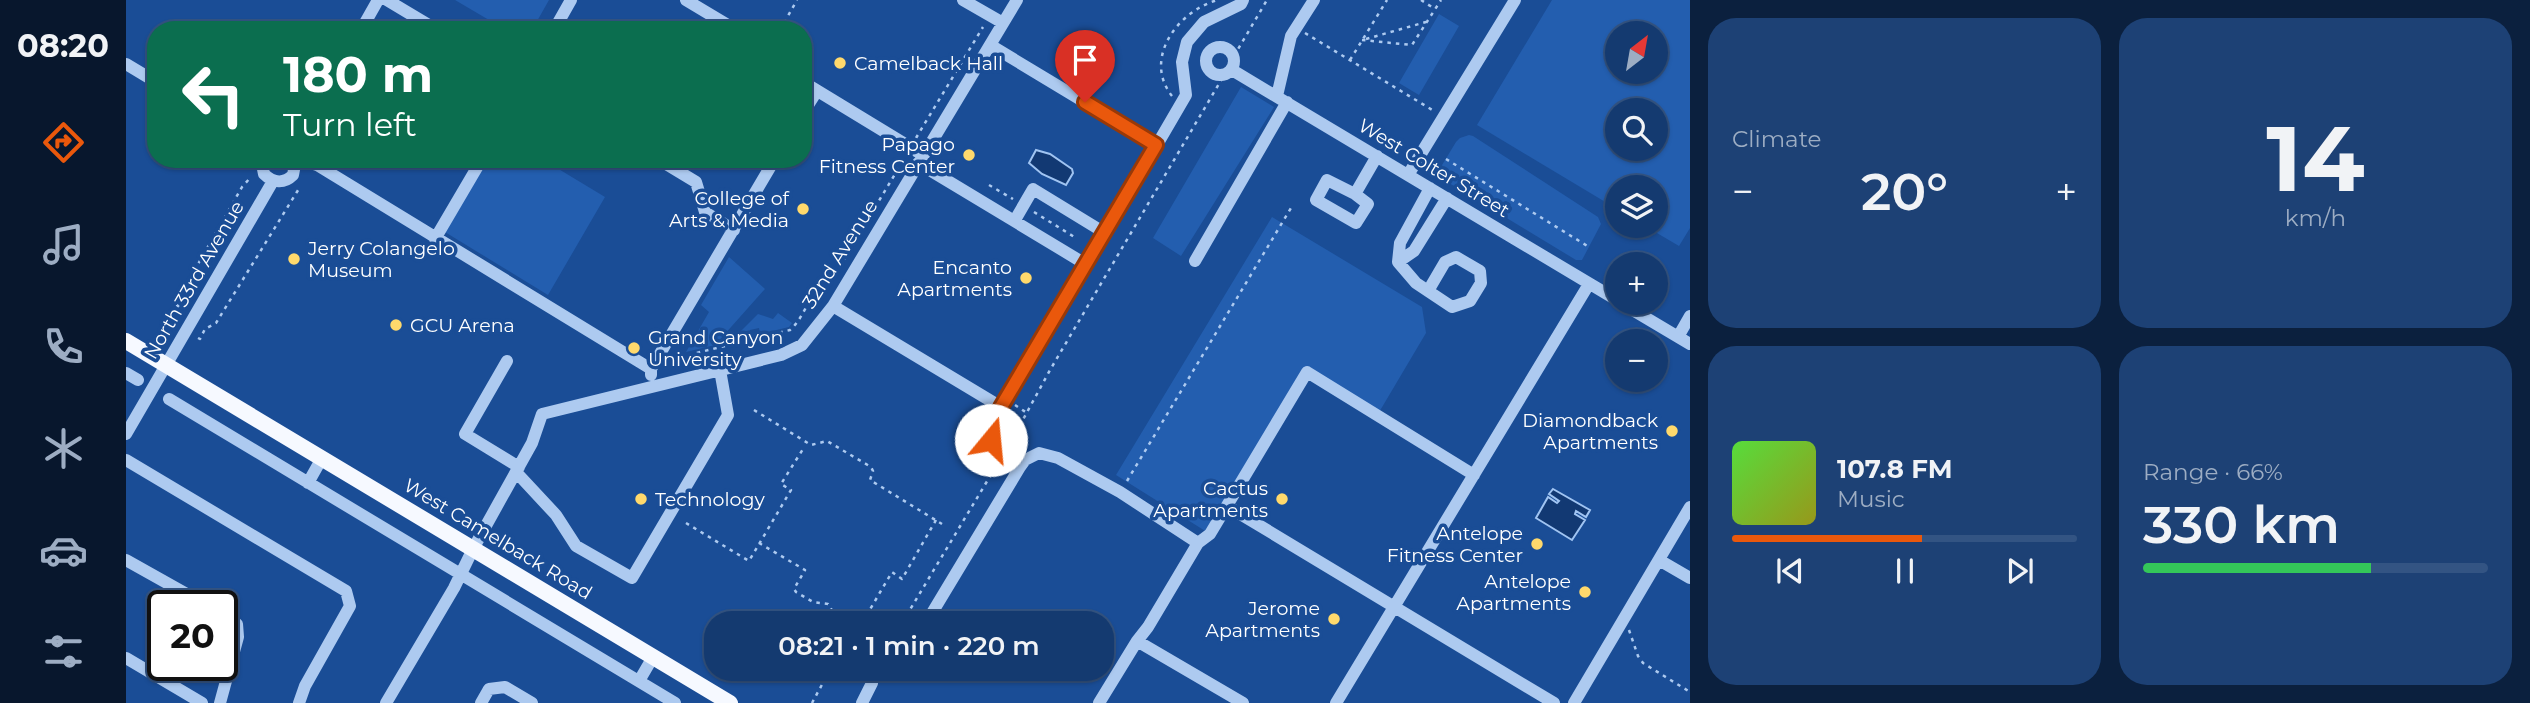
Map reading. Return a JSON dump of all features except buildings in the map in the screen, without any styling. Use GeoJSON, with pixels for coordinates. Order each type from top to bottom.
{"type":"FeatureCollection","features":[{"type":"Feature","properties":{"kind":"main road","name":"West Camelback Road"},"geometry":{"type":"LineString","coordinates":[[126,341],[730,703]]}},
{"type":"Feature","properties":{"kind":"street"},"geometry":{"type":"LineString","coordinates":[[366,21],[378,0]]}},
{"type":"Feature","properties":{"kind":"street"},"geometry":{"type":"LineString","coordinates":[[387,0],[422,21]]}},
{"type":"Feature","properties":{"kind":"street"},"geometry":{"type":"LineString","coordinates":[[559,21],[571,0]]}},
{"type":"Feature","properties":{"kind":"street"},"geometry":{"type":"LineString","coordinates":[[686,0],[721,21]]}},
{"type":"Feature","properties":{"kind":"street","name":"32nd Avenue"},"geometry":{"type":"LineString","coordinates":[[386,703],[461,574],[532,443],[542,414],[781,355],[795,349],[811,336],[833,306],[1017,0]]}},
{"type":"Feature","properties":{"kind":"street"},"geometry":{"type":"LineString","coordinates":[[991,440],[1001,407],[1186,96],[1182,62],[1187,42],[1204,22],[1241,4],[1243,0]]}},
{"type":"Feature","properties":{"kind":"street"},"geometry":{"type":"LineString","coordinates":[[1195,261],[1282,99],[1291,36],[1314,0]]}},
{"type":"Feature","properties":{"kind":"street"},"geometry":{"type":"LineString","coordinates":[[1408,175],[1515,0]]}},
{"type":"Feature","properties":{"kind":"street"},"geometry":{"type":"LineString","coordinates":[[969,2],[1003,23]]}},
{"type":"Feature","properties":{"kind":"street"},"geometry":{"type":"LineString","coordinates":[[990,45],[1156,145]]}},
{"type":"Feature","properties":{"kind":"street","name":"West Colter Street"},"geometry":{"type":"LineString","coordinates":[[1234,56],[1223,47],[1214,48],[1207,54],[1207,68],[1214,75],[1228,72],[1282,99],[1605,294]]}},
{"type":"Feature","properties":{"kind":"street"},"geometry":{"type":"LineString","coordinates":[[1228,72],[1234,56]]}},
{"type":"Feature","properties":{"kind":"street"},"geometry":{"type":"LineString","coordinates":[[126,64],[147,77]]}},
{"type":"Feature","properties":{"kind":"street"},"geometry":{"type":"LineString","coordinates":[[812,88],[911,147],[921,159],[1087,265]]}},
{"type":"Feature","properties":{"kind":"street"},"geometry":{"type":"LineString","coordinates":[[812,99],[817,91]]}},
{"type":"Feature","properties":{"kind":"street"},"geometry":{"type":"LineString","coordinates":[[1355,194],[1377,156]]}},
{"type":"Feature","properties":{"kind":"street"},"geometry":{"type":"LineString","coordinates":[[262,168],[264,174],[273,181],[289,179],[298,168]]}},
{"type":"Feature","properties":{"kind":"street"},"geometry":{"type":"LineString","coordinates":[[316,168],[653,367]]}},
{"type":"Feature","properties":{"kind":"street"},"geometry":{"type":"LineString","coordinates":[[435,239],[477,168]]}},
{"type":"Feature","properties":{"kind":"street"},"geometry":{"type":"LineString","coordinates":[[673,168],[696,182],[705,212],[734,230]]}},
{"type":"Feature","properties":{"kind":"street"},"geometry":{"type":"LineString","coordinates":[[650,386],[653,367],[734,230],[766,168]]}},
{"type":"Feature","properties":{"kind":"street","name":"North 33rd Avenue"},"geometry":{"type":"LineString","coordinates":[[126,434],[273,181]]}},
{"type":"Feature","properties":{"kind":"street"},"geometry":{"type":"LineString","coordinates":[[1428,291],[1416,284],[1398,262],[1400,243],[1430,188]]}},
{"type":"Feature","properties":{"kind":"street"},"geometry":{"type":"LineString","coordinates":[[1015,220],[1033,189],[1105,233]]}},
{"type":"Feature","properties":{"kind":"street"},"geometry":{"type":"LineString","coordinates":[[1398,262],[1414,251],[1447,198]]}},
{"type":"Feature","properties":{"kind":"street"},"geometry":{"type":"LineString","coordinates":[[1336,703],[1589,284]]}},
{"type":"Feature","properties":{"kind":"street"},"geometry":{"type":"LineString","coordinates":[[833,306],[1001,407]]}},
{"type":"Feature","properties":{"kind":"street","name":"West Colter Street"},"geometry":{"type":"LineString","coordinates":[[1641,315],[1690,344]]}},
{"type":"Feature","properties":{"kind":"street"},"geometry":{"type":"LineString","coordinates":[[1678,337],[1690,316]]}},
{"type":"Feature","properties":{"kind":"street"},"geometry":{"type":"LineString","coordinates":[[507,361],[465,434],[517,469],[556,515],[576,546],[632,578],[728,415],[720,370]]}},
{"type":"Feature","properties":{"kind":"street"},"geometry":{"type":"LineString","coordinates":[[1099,703],[1198,543],[1210,534],[1307,372],[1474,475]]}},
{"type":"Feature","properties":{"kind":"street"},"geometry":{"type":"LineString","coordinates":[[126,373],[138,380]]}},
{"type":"Feature","properties":{"kind":"street"},"geometry":{"type":"LineString","coordinates":[[169,399],[675,703]]}},
{"type":"Feature","properties":{"kind":"street"},"geometry":{"type":"LineString","coordinates":[[933,611],[1025,460],[1039,453],[1048,454],[1120,492],[1198,543]]}},
{"type":"Feature","properties":{"kind":"street"},"geometry":{"type":"LineString","coordinates":[[308,483],[322,458]]}},
{"type":"Feature","properties":{"kind":"street"},"geometry":{"type":"LineString","coordinates":[[126,460],[346,591],[350,606],[305,686],[299,703]]}},
{"type":"Feature","properties":{"kind":"street"},"geometry":{"type":"LineString","coordinates":[[1227,506],[1554,703]]}},
{"type":"Feature","properties":{"kind":"street"},"geometry":{"type":"LineString","coordinates":[[1574,703],[1690,507]]}},
{"type":"Feature","properties":{"kind":"street"},"geometry":{"type":"LineString","coordinates":[[126,560],[179,590]]}},
{"type":"Feature","properties":{"kind":"street"},"geometry":{"type":"LineString","coordinates":[[1659,560],[1690,578]]}},
{"type":"Feature","properties":{"kind":"street"},"geometry":{"type":"LineString","coordinates":[[1137,641],[1243,703]]}},
{"type":"Feature","properties":{"kind":"street"},"geometry":{"type":"LineString","coordinates":[[639,681],[653,657]]}},
{"type":"Feature","properties":{"kind":"street"},"geometry":{"type":"LineString","coordinates":[[126,658],[202,703]]}},
{"type":"Feature","properties":{"kind":"street"},"geometry":{"type":"LineString","coordinates":[[220,703],[226,681]]}},
{"type":"Feature","properties":{"kind":"street"},"geometry":{"type":"LineString","coordinates":[[862,703],[872,681]]}},
{"type":"Feature","properties":{"kind":"street"},"geometry":{"type":"LineString","coordinates":[[481,703],[489,690],[505,687],[532,703]]}},
{"type":"Feature","properties":{"kind":"path"},"geometry":{"type":"LineString","coordinates":[[785,21],[797,0]]}},
{"type":"Feature","properties":{"kind":"path"},"geometry":{"type":"LineString","coordinates":[[1234,56],[1268,0]]}},
{"type":"Feature","properties":{"kind":"path"},"geometry":{"type":"LineString","coordinates":[[1350,60],[1387,0]]}},
{"type":"Feature","properties":{"kind":"path"},"geometry":{"type":"LineString","coordinates":[[1421,0],[1435,9]]}},
{"type":"Feature","properties":{"kind":"path"},"geometry":{"type":"LineString","coordinates":[[1362,40],[1412,45],[1441,0]]}},
{"type":"Feature","properties":{"kind":"path"},"geometry":{"type":"LineString","coordinates":[[653,367],[790,330],[795,325],[815,292],[828,286],[990,15]]}},
{"type":"Feature","properties":{"kind":"path"},"geometry":{"type":"LineString","coordinates":[[1362,40],[1427,21]]}},
{"type":"Feature","properties":{"kind":"path"},"geometry":{"type":"LineString","coordinates":[[1297,27],[1444,116]]}},
{"type":"Feature","properties":{"kind":"path"},"geometry":{"type":"LineString","coordinates":[[909,611],[1228,72]]}},
{"type":"Feature","properties":{"kind":"path"},"geometry":{"type":"LineString","coordinates":[[1446,159],[1589,247]]}},
{"type":"Feature","properties":{"kind":"path"},"geometry":{"type":"LineString","coordinates":[[179,317],[181,311],[177,301],[242,187],[257,168]]}},
{"type":"Feature","properties":{"kind":"path"},"geometry":{"type":"LineString","coordinates":[[198,338],[200,339],[205,329],[216,324],[302,182],[308,178],[307,168]]}},
{"type":"Feature","properties":{"kind":"path"},"geometry":{"type":"LineString","coordinates":[[989,185],[1076,238]]}},
{"type":"Feature","properties":{"kind":"path"},"geometry":{"type":"LineString","coordinates":[[1120,492],[1291,208]]}},
{"type":"Feature","properties":{"kind":"path"},"geometry":{"type":"LineString","coordinates":[[754,410],[811,445],[827,441],[860,461],[873,469],[870,480],[942,524]]}},
{"type":"Feature","properties":{"kind":"path"},"geometry":{"type":"LineString","coordinates":[[686,523],[749,561],[791,490],[781,484],[803,449]]}},
{"type":"Feature","properties":{"kind":"path"},"geometry":{"type":"LineString","coordinates":[[869,611],[892,572],[902,579],[936,520]]}},
{"type":"Feature","properties":{"kind":"path"},"geometry":{"type":"LineString","coordinates":[[759,543],[805,570],[794,589],[796,592],[813,602],[828,604],[833,611]]}},
{"type":"Feature","properties":{"kind":"path"},"geometry":{"type":"LineString","coordinates":[[1622,624],[1631,632],[1638,656],[1643,663],[1690,692]]}},
{"type":"Feature","properties":{"kind":"path"},"geometry":{"type":"LineString","coordinates":[[812,703],[824,681]]}},
{"type":"Feature","properties":{"kind":"shaded area"},"geometry":{"type":"Polygon","coordinates":[[[455,0],[549,0],[537,21],[491,21],[455,0]]]}},
{"type":"Feature","properties":{"kind":"shaded area"},"geometry":{"type":"Polygon","coordinates":[[[1552,0],[1690,0],[1690,228],[1679,246],[1665,238],[1668,238],[1668,175],[1605,175],[1605,202],[1477,125],[1552,0]]]}},
{"type":"Feature","properties":{"kind":"shaded area"},"geometry":{"type":"Polygon","coordinates":[[[1439,14],[1459,26],[1419,95],[1399,83],[1439,14]]]}},
{"type":"Feature","properties":{"kind":"shaded area"},"geometry":{"type":"Polygon","coordinates":[[[1241,87],[1274,107],[1181,256],[1153,238],[1241,87]]]}},
{"type":"Feature","properties":{"kind":"shaded area"},"geometry":{"type":"Polygon","coordinates":[[[1469,135],[1598,217],[1601,224],[1582,260],[1576,260],[1436,175],[1456,142],[1469,135]]]}},
{"type":"Feature","properties":{"kind":"shaded area"},"geometry":{"type":"Polygon","coordinates":[[[1036,150],[1050,154],[1072,169],[1073,173],[1066,185],[1042,174],[1029,163],[1036,150]]]}},
{"type":"Feature","properties":{"kind":"shaded area"},"geometry":{"type":"Polygon","coordinates":[[[477,168],[557,168],[605,197],[548,295],[440,229],[477,168]]]}},
{"type":"Feature","properties":{"kind":"shaded area"},"geometry":{"type":"Polygon","coordinates":[[[1272,217],[1422,307],[1426,333],[1378,414],[1307,372],[1210,534],[1116,475],[1272,217]]]}},
{"type":"Feature","properties":{"kind":"shaded area"},"geometry":{"type":"Polygon","coordinates":[[[729,257],[765,289],[715,345],[686,352],[709,312],[701,305],[729,257]]]}},
{"type":"Feature","properties":{"kind":"shaded area"},"geometry":{"type":"Polygon","coordinates":[[[778,313],[792,323],[789,327],[760,334],[759,328],[750,330],[750,335],[730,342],[758,314],[773,319],[778,313]]]}},
{"type":"Feature","properties":{"kind":"shaded area"},"geometry":{"type":"Polygon","coordinates":[[[1553,489],[1590,510],[1586,517],[1576,511],[1575,514],[1585,520],[1572,540],[1536,518],[1548,497],[1557,503],[1559,501],[1549,494],[1553,489]]]}},
{"type":"Feature","properties":{"kind":"place","name":"Camelback Hall"},"geometry":{"type":"Point","coordinates":[840,63]}},
{"type":"Feature","properties":{"kind":"place","name":"Papago Fitness Center"},"geometry":{"type":"Point","coordinates":[969,155]}},
{"type":"Feature","properties":{"kind":"place","name":"College of Arts & Media"},"geometry":{"type":"Point","coordinates":[803,209]}},
{"type":"Feature","properties":{"kind":"place","name":"Jerry Colangelo Museum"},"geometry":{"type":"Point","coordinates":[294,259]}},
{"type":"Feature","properties":{"kind":"place","name":"Encanto Apartments"},"geometry":{"type":"Point","coordinates":[1026,278]}},
{"type":"Feature","properties":{"kind":"place","name":"GCU Arena"},"geometry":{"type":"Point","coordinates":[396,325]}},
{"type":"Feature","properties":{"kind":"place","name":"Grand Canyon University"},"geometry":{"type":"Point","coordinates":[634,348]}},
{"type":"Feature","properties":{"kind":"place","name":"Diamondback Apartments"},"geometry":{"type":"Point","coordinates":[1672,431]}},
{"type":"Feature","properties":{"kind":"place","name":"Technology"},"geometry":{"type":"Point","coordinates":[641,499]}},
{"type":"Feature","properties":{"kind":"place","name":"Cactus Apartments"},"geometry":{"type":"Point","coordinates":[1282,499]}},
{"type":"Feature","properties":{"kind":"place","name":"Antelope Fitness Center"},"geometry":{"type":"Point","coordinates":[1537,544]}},
{"type":"Feature","properties":{"kind":"place","name":"Antelope Apartments"},"geometry":{"type":"Point","coordinates":[1585,592]}},
{"type":"Feature","properties":{"kind":"place","name":"Jerome Apartments"},"geometry":{"type":"Point","coordinates":[1334,619]}},
{"type":"Feature","properties":{"kind":"route"},"geometry":{"type":"LineString","coordinates":[[991,440],[1001,407],[1156,145],[1085,102]]}}]}
